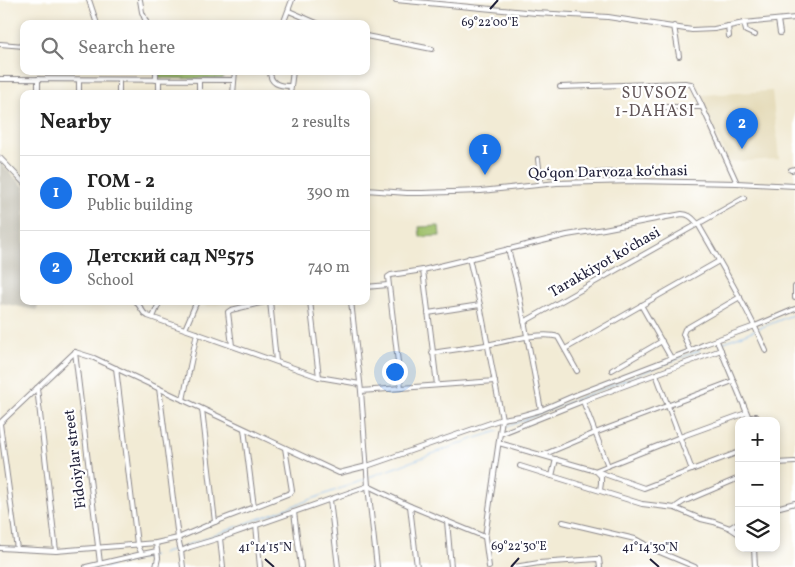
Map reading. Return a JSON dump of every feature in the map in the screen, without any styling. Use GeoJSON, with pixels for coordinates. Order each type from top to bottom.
{"type":"FeatureCollection","features":[{"type":"Feature","properties":{"kind":"street"},"geometry":{"type":"LineString","coordinates":[[90,0],[97,20]]}},
{"type":"Feature","properties":{"kind":"street"},"geometry":{"type":"LineString","coordinates":[[140,0],[145,20]]}},
{"type":"Feature","properties":{"kind":"street"},"geometry":{"type":"LineString","coordinates":[[285,20],[292,0]]}},
{"type":"Feature","properties":{"kind":"street"},"geometry":{"type":"LineString","coordinates":[[396,0],[536,13],[608,17],[692,30],[714,29],[744,23],[795,18]]}},
{"type":"Feature","properties":{"kind":"street"},"geometry":{"type":"LineString","coordinates":[[289,11],[310,20]]}},
{"type":"Feature","properties":{"kind":"street"},"geometry":{"type":"LineString","coordinates":[[778,20],[780,33]]}},
{"type":"Feature","properties":{"kind":"street"},"geometry":{"type":"LineString","coordinates":[[744,23],[746,31],[755,35]]}},
{"type":"Feature","properties":{"kind":"street"},"geometry":{"type":"LineString","coordinates":[[674,26],[680,56]]}},
{"type":"Feature","properties":{"kind":"street"},"geometry":{"type":"LineString","coordinates":[[728,26],[729,36]]}},
{"type":"Feature","properties":{"kind":"street"},"geometry":{"type":"LineString","coordinates":[[370,37],[432,49]]}},
{"type":"Feature","properties":{"kind":"street"},"geometry":{"type":"LineString","coordinates":[[0,44],[20,46]]}},
{"type":"Feature","properties":{"kind":"street"},"geometry":{"type":"LineString","coordinates":[[156,75],[158,90]]}},
{"type":"Feature","properties":{"kind":"street"},"geometry":{"type":"LineString","coordinates":[[233,90],[235,75]]}},
{"type":"Feature","properties":{"kind":"street"},"geometry":{"type":"LineString","coordinates":[[270,75],[274,83],[290,86]]}},
{"type":"Feature","properties":{"kind":"street"},"geometry":{"type":"LineString","coordinates":[[290,90],[292,75]]}},
{"type":"Feature","properties":{"kind":"street"},"geometry":{"type":"LineString","coordinates":[[0,79],[234,80]]}},
{"type":"Feature","properties":{"kind":"street"},"geometry":{"type":"LineString","coordinates":[[38,79],[38,90]]}},
{"type":"Feature","properties":{"kind":"street"},"geometry":{"type":"LineString","coordinates":[[78,90],[79,80]]}},
{"type":"Feature","properties":{"kind":"street"},"geometry":{"type":"LineString","coordinates":[[119,80],[119,90]]}},
{"type":"Feature","properties":{"kind":"street"},"geometry":{"type":"LineString","coordinates":[[199,81],[199,90]]}},
{"type":"Feature","properties":{"kind":"street"},"geometry":{"type":"LineString","coordinates":[[560,87],[690,84],[694,89],[736,183]]}},
{"type":"Feature","properties":{"kind":"street"},"geometry":{"type":"LineString","coordinates":[[660,108],[702,107]]}},
{"type":"Feature","properties":{"kind":"street"},"geometry":{"type":"LineString","coordinates":[[0,158],[20,179]]}},
{"type":"Feature","properties":{"kind":"street"},"geometry":{"type":"LineString","coordinates":[[538,159],[541,184]]}},
{"type":"Feature","properties":{"kind":"street"},"geometry":{"type":"LineString","coordinates":[[540,176],[628,172],[629,181]]}},
{"type":"Feature","properties":{"kind":"street","name":"Qoʻqon Darvoza koʻchasi"},"geometry":{"type":"LineString","coordinates":[[370,190],[407,193],[481,191],[541,184],[629,181],[795,186]]}},
{"type":"Feature","properties":{"kind":"street","name":"Tarakkiyot ko'chasi"},"geometry":{"type":"LineString","coordinates":[[524,322],[744,198]]}},
{"type":"Feature","properties":{"kind":"street"},"geometry":{"type":"LineString","coordinates":[[401,388],[388,285],[388,277],[391,275],[423,270],[567,235],[682,214],[687,214],[698,224],[740,297],[766,352]]}},
{"type":"Feature","properties":{"kind":"street"},"geometry":{"type":"LineString","coordinates":[[508,249],[541,410]]}},
{"type":"Feature","properties":{"kind":"street"},"geometry":{"type":"LineString","coordinates":[[468,258],[480,305],[502,418],[485,537],[489,567]]}},
{"type":"Feature","properties":{"kind":"street"},"geometry":{"type":"LineString","coordinates":[[566,349],[719,261]]}},
{"type":"Feature","properties":{"kind":"street"},"geometry":{"type":"LineString","coordinates":[[423,270],[437,385]]}},
{"type":"Feature","properties":{"kind":"street"},"geometry":{"type":"LineString","coordinates":[[370,287],[388,285]]}},
{"type":"Feature","properties":{"kind":"street"},"geometry":{"type":"LineString","coordinates":[[795,287],[795,298]]}},
{"type":"Feature","properties":{"kind":"street"},"geometry":{"type":"LineString","coordinates":[[690,351],[684,334],[685,329],[740,297]]}},
{"type":"Feature","properties":{"kind":"street"},"geometry":{"type":"LineString","coordinates":[[140,305],[144,313],[232,346],[319,377],[360,384]]}},
{"type":"Feature","properties":{"kind":"street"},"geometry":{"type":"LineString","coordinates":[[153,317],[158,305]]}},
{"type":"Feature","properties":{"kind":"street"},"geometry":{"type":"LineString","coordinates":[[185,328],[195,305]]}},
{"type":"Feature","properties":{"kind":"street"},"geometry":{"type":"LineString","coordinates":[[232,346],[228,312],[252,305]]}},
{"type":"Feature","properties":{"kind":"street"},"geometry":{"type":"LineString","coordinates":[[269,305],[276,361]]}},
{"type":"Feature","properties":{"kind":"street"},"geometry":{"type":"LineString","coordinates":[[310,305],[319,377]]}},
{"type":"Feature","properties":{"kind":"street"},"geometry":{"type":"LineString","coordinates":[[351,305],[377,567]]}},
{"type":"Feature","properties":{"kind":"street"},"geometry":{"type":"LineString","coordinates":[[428,314],[480,305]]}},
{"type":"Feature","properties":{"kind":"street"},"geometry":{"type":"LineString","coordinates":[[641,305],[671,358]]}},
{"type":"Feature","properties":{"kind":"street"},"geometry":{"type":"LineString","coordinates":[[17,549],[0,423],[75,352],[116,368],[339,473],[367,466],[502,418],[520,416],[541,410],[795,309]]}},
{"type":"Feature","properties":{"kind":"street"},"geometry":{"type":"LineString","coordinates":[[183,400],[197,333]]}},
{"type":"Feature","properties":{"kind":"street"},"geometry":{"type":"LineString","coordinates":[[432,353],[527,337],[555,335],[566,349],[577,371]]}},
{"type":"Feature","properties":{"kind":"street"},"geometry":{"type":"LineString","coordinates":[[717,340],[748,417]]}},
{"type":"Feature","properties":{"kind":"street"},"geometry":{"type":"LineString","coordinates":[[612,370],[662,341]]}},
{"type":"Feature","properties":{"kind":"street"},"geometry":{"type":"LineString","coordinates":[[500,434],[721,350]]}},
{"type":"Feature","properties":{"kind":"street","name":"Fidoiylar street"},"geometry":{"type":"LineString","coordinates":[[75,352],[100,563]]}},
{"type":"Feature","properties":{"kind":"street"},"geometry":{"type":"LineString","coordinates":[[116,368],[137,544],[142,554]]}},
{"type":"Feature","properties":{"kind":"street"},"geometry":{"type":"LineString","coordinates":[[656,374],[692,470]]}},
{"type":"Feature","properties":{"kind":"street"},"geometry":{"type":"LineString","coordinates":[[361,391],[495,381]]}},
{"type":"Feature","properties":{"kind":"street"},"geometry":{"type":"LineString","coordinates":[[543,455],[595,433],[733,381]]}},
{"type":"Feature","properties":{"kind":"street"},"geometry":{"type":"LineString","coordinates":[[37,388],[56,551]]}},
{"type":"Feature","properties":{"kind":"street"},"geometry":{"type":"LineString","coordinates":[[159,388],[183,567]]}},
{"type":"Feature","properties":{"kind":"street"},"geometry":{"type":"LineString","coordinates":[[583,401],[608,466]]}},
{"type":"Feature","properties":{"kind":"street"},"geometry":{"type":"LineString","coordinates":[[202,409],[215,522]]}},
{"type":"Feature","properties":{"kind":"street"},"geometry":{"type":"LineString","coordinates":[[596,471],[746,413]]}},
{"type":"Feature","properties":{"kind":"street"},"geometry":{"type":"LineString","coordinates":[[244,428],[254,507]]}},
{"type":"Feature","properties":{"kind":"street"},"geometry":{"type":"LineString","coordinates":[[499,443],[596,471],[644,488],[735,454]]}},
{"type":"Feature","properties":{"kind":"street"},"geometry":{"type":"LineString","coordinates":[[0,548],[56,551],[156,543],[178,538],[288,495],[292,491],[285,448]]}},
{"type":"Feature","properties":{"kind":"street"},"geometry":{"type":"LineString","coordinates":[[552,476],[556,459]]}},
{"type":"Feature","properties":{"kind":"street"},"geometry":{"type":"LineString","coordinates":[[780,463],[795,462]]}},
{"type":"Feature","properties":{"kind":"street"},"geometry":{"type":"LineString","coordinates":[[520,466],[642,504],[675,508],[735,531]]}},
{"type":"Feature","properties":{"kind":"street"},"geometry":{"type":"LineString","coordinates":[[596,471],[602,476],[600,490]]}},
{"type":"Feature","properties":{"kind":"street"},"geometry":{"type":"LineString","coordinates":[[675,508],[683,502],[735,480]]}},
{"type":"Feature","properties":{"kind":"street"},"geometry":{"type":"LineString","coordinates":[[181,551],[368,486],[410,506],[485,537]]}},
{"type":"Feature","properties":{"kind":"street"},"geometry":{"type":"LineString","coordinates":[[330,500],[338,567]]}},
{"type":"Feature","properties":{"kind":"street"},"geometry":{"type":"LineString","coordinates":[[780,507],[795,503]]}},
{"type":"Feature","properties":{"kind":"street"},"geometry":{"type":"LineString","coordinates":[[410,506],[418,567]]}},
{"type":"Feature","properties":{"kind":"street"},"geometry":{"type":"LineString","coordinates":[[294,512],[301,567]]}},
{"type":"Feature","properties":{"kind":"street"},"geometry":{"type":"LineString","coordinates":[[447,521],[451,567]]}},
{"type":"Feature","properties":{"kind":"street"},"geometry":{"type":"LineString","coordinates":[[563,522],[635,539],[695,567]]}},
{"type":"Feature","properties":{"kind":"street"},"geometry":{"type":"LineString","coordinates":[[256,525],[260,567]]}},
{"type":"Feature","properties":{"kind":"street"},"geometry":{"type":"LineString","coordinates":[[730,528],[735,525]]}},
{"type":"Feature","properties":{"kind":"street"},"geometry":{"type":"LineString","coordinates":[[220,538],[223,567]]}},
{"type":"Feature","properties":{"kind":"street"},"geometry":{"type":"LineString","coordinates":[[156,543],[158,558],[156,567]]}},
{"type":"Feature","properties":{"kind":"street"},"geometry":{"type":"LineString","coordinates":[[86,567],[157,551]]}},
{"type":"Feature","properties":{"kind":"street"},"geometry":{"type":"LineString","coordinates":[[754,552],[755,567]]}},
{"type":"Feature","properties":{"kind":"street"},"geometry":{"type":"LineString","coordinates":[[514,567],[597,558],[599,559],[600,567]]}},
{"type":"Feature","properties":{"kind":"street"},"geometry":{"type":"LineString","coordinates":[[115,560],[116,567]]}},
{"type":"Feature","properties":{"kind":"shaded area"},"geometry":{"type":"Polygon","coordinates":[[[772,91],[779,159],[729,162],[702,103],[701,95],[772,91]]]}},
{"type":"Feature","properties":{"kind":"shaded area"},"geometry":{"type":"Polygon","coordinates":[[[0,162],[20,183],[20,305],[38,305],[37,310],[0,303],[0,162]]]}},
{"type":"Feature","properties":{"kind":"green space"},"geometry":{"type":"Polygon","coordinates":[[[159,75],[223,75],[223,79],[159,78],[159,75]]]}},
{"type":"Feature","properties":{"kind":"green space"},"geometry":{"type":"Polygon","coordinates":[[[439,226],[440,236],[420,237],[419,227],[439,226]]]}},
{"type":"Feature","properties":{"kind":"waterway"},"geometry":{"type":"LineString","coordinates":[[722,343],[795,314]]}},
{"type":"Feature","properties":{"kind":"waterway"},"geometry":{"type":"LineString","coordinates":[[504,428],[700,350]]}},
{"type":"Feature","properties":{"kind":"waterway"},"geometry":{"type":"LineString","coordinates":[[369,477],[498,431]]}},
{"type":"Feature","properties":{"kind":"waterway"},"geometry":{"type":"LineString","coordinates":[[182,547],[366,479]]}},
{"type":"Feature","properties":{"kind":"waterway"},"geometry":{"type":"LineString","coordinates":[[162,554],[178,548]]}},
{"type":"Feature","properties":{"kind":"waterway"},"geometry":{"type":"LineString","coordinates":[[118,564],[153,556]]}},
{"type":"Feature","properties":{"kind":"waterway"},"geometry":{"type":"LineString","coordinates":[[106,567],[112,566]]}},
{"type":"Feature","properties":{"kind":"place","name":"Детский сад №575"},"geometry":{"type":"Point","coordinates":[742,149]}},
{"type":"Feature","properties":{"kind":"place","name":"ГОМ - 2"},"geometry":{"type":"Point","coordinates":[485,175]}},
{"type":"Feature","properties":{"kind":"district","name":"SUVSOZ 1-DAHASI"},"geometry":{"type":"Point","coordinates":[655,103]}}]}
